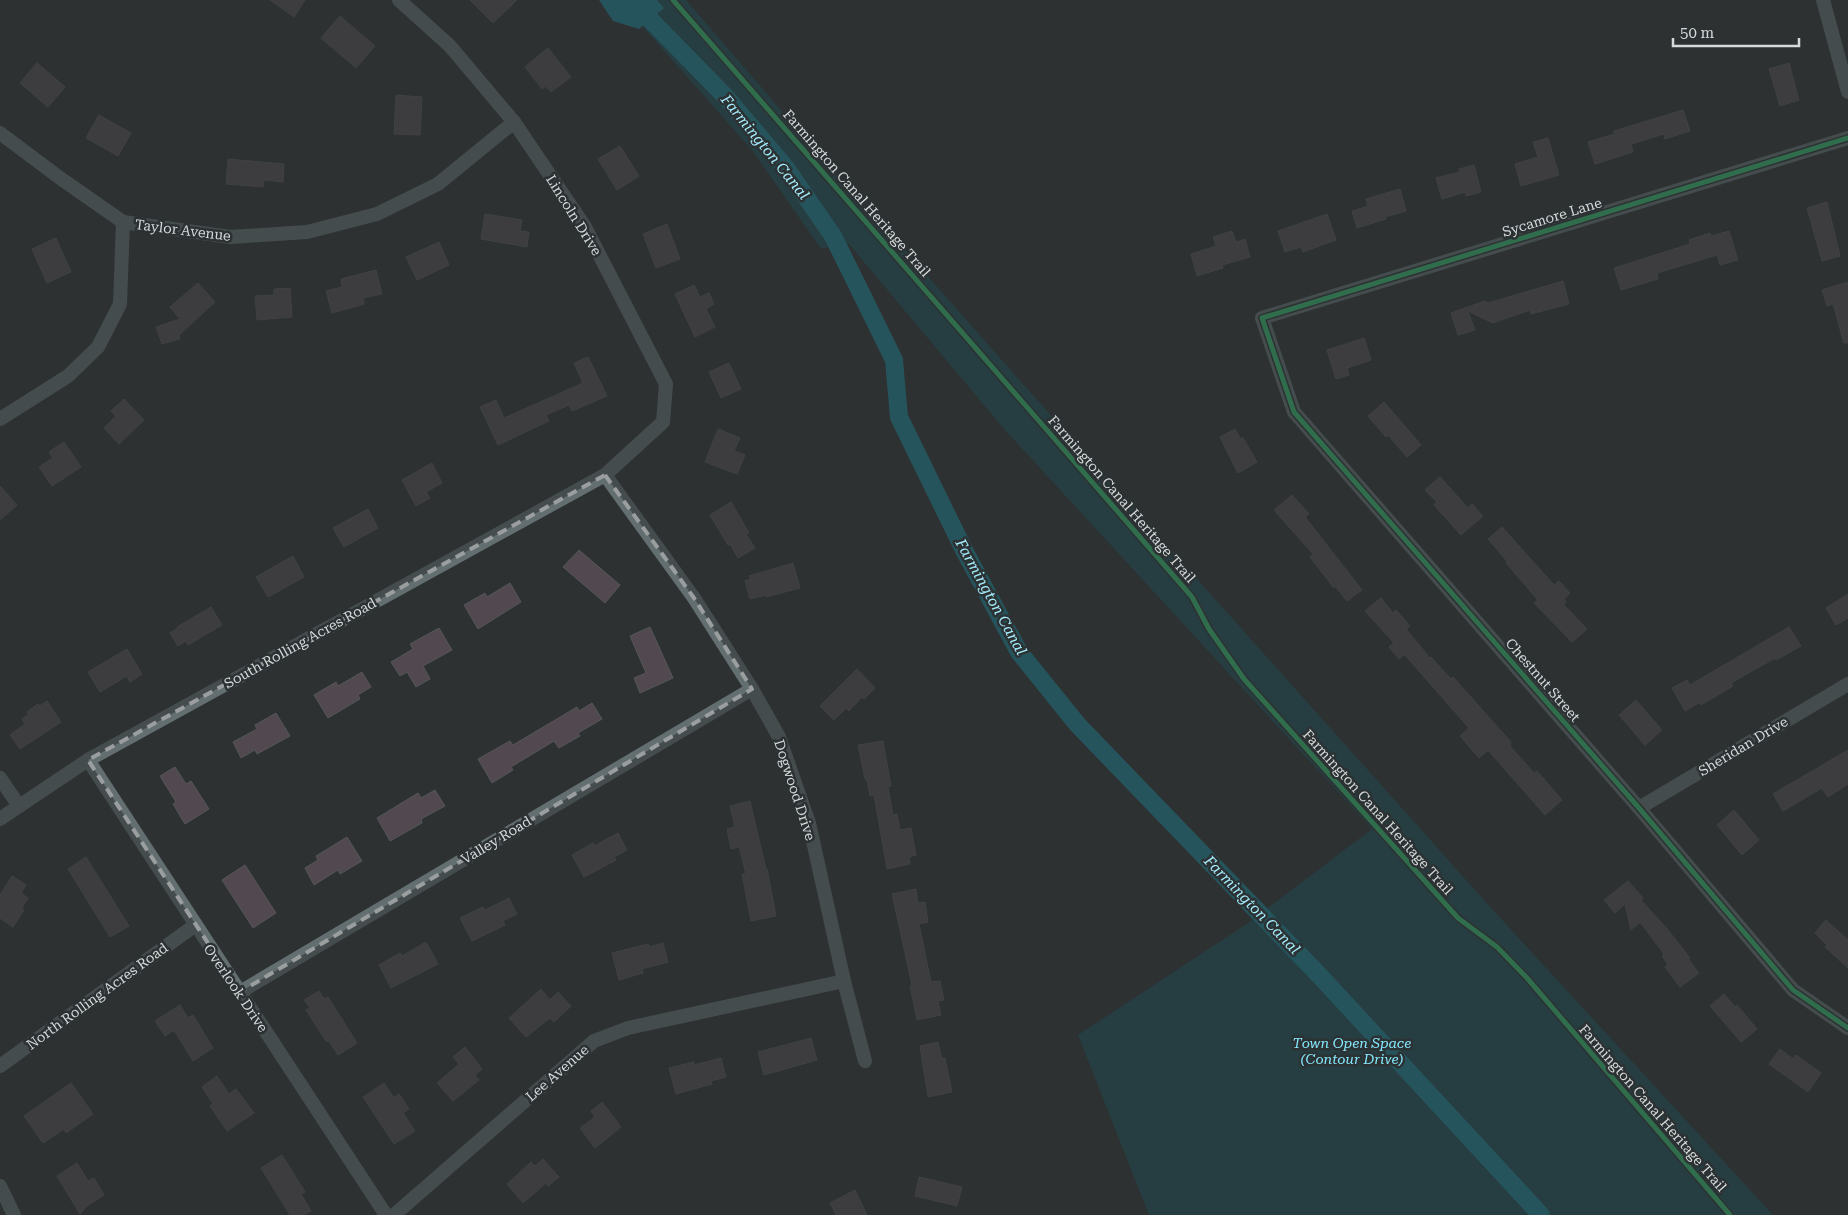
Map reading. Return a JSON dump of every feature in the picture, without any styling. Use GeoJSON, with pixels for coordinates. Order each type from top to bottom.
{"type":"FeatureCollection","features":[{"type":"Feature","properties":{"kind":"street","name":"Lincoln Drive"},"geometry":{"type":"LineString","coordinates":[[399,0],[450,46],[514,122],[585,227],[666,384],[663,422],[605,475]]}},
{"type":"Feature","properties":{"kind":"street"},"geometry":{"type":"LineString","coordinates":[[1824,0],[1848,92]]}},
{"type":"Feature","properties":{"kind":"street","name":"Taylor Avenue"},"geometry":{"type":"LineString","coordinates":[[0,133],[123,222],[230,237],[307,232],[377,214],[438,184],[514,122]]}},
{"type":"Feature","properties":{"kind":"street","name":"Sycamore Lane"},"geometry":{"type":"LineString","coordinates":[[1262,318],[1848,138]]}},
{"type":"Feature","properties":{"kind":"street"},"geometry":{"type":"LineString","coordinates":[[0,419],[68,376],[98,348],[120,304],[123,222]]}},
{"type":"Feature","properties":{"kind":"street","name":"Chestnut Street"},"geometry":{"type":"LineString","coordinates":[[1262,318],[1294,412],[1639,808],[1793,990],[1848,1028]]}},
{"type":"Feature","properties":{"kind":"street","name":"Dogwood Drive"},"geometry":{"type":"LineString","coordinates":[[605,475],[694,598],[779,737],[809,823],[844,981],[865,1061]]}},
{"type":"Feature","properties":{"kind":"street","name":"South Rolling Acres Road"},"geometry":{"type":"LineString","coordinates":[[0,819],[88,760],[605,475]]}},
{"type":"Feature","properties":{"kind":"street","name":"Sheridan Drive"},"geometry":{"type":"LineString","coordinates":[[1639,808],[1848,684]]}},
{"type":"Feature","properties":{"kind":"street","name":"Valley Road"},"geometry":{"type":"LineString","coordinates":[[240,992],[752,690]]}},
{"type":"Feature","properties":{"kind":"street","name":"Overlook Drive"},"geometry":{"type":"LineString","coordinates":[[88,760],[194,926],[240,992],[386,1215]]}},
{"type":"Feature","properties":{"kind":"street"},"geometry":{"type":"LineString","coordinates":[[0,778],[18,806]]}},
{"type":"Feature","properties":{"kind":"street","name":"North Rolling Acres Road"},"geometry":{"type":"LineString","coordinates":[[0,1066],[194,926]]}},
{"type":"Feature","properties":{"kind":"street","name":"Lee Avenue"},"geometry":{"type":"LineString","coordinates":[[394,1215],[594,1042],[628,1028],[844,981]]}},
{"type":"Feature","properties":{"kind":"street"},"geometry":{"type":"LineString","coordinates":[[0,1186],[14,1215]]}},
{"type":"Feature","properties":{"kind":"highlighted area"},"geometry":{"type":"Polygon","coordinates":[[[605,475],[694,598],[752,689],[240,992],[88,760],[605,475]]]}},
{"type":"Feature","properties":{"kind":"green space","name":"Town Open Space (Contour Drive)"},"geometry":{"type":"Polygon","coordinates":[[[619,0],[686,0],[1039,402],[1493,910],[1773,1215],[1149,1215],[1078,1035],[1248,923],[1372,829],[1004,429],[848,243],[821,249],[752,150],[619,0]]]}},
{"type":"Feature","properties":{"kind":"shaded area"},"geometry":{"type":"Polygon","coordinates":[[[599,0],[657,0],[664,8],[639,29],[613,21],[599,0]]]}},
{"type":"Feature","properties":{"kind":"building"},"geometry":{"type":"Polygon","coordinates":[[[270,0],[305,0],[294,17],[270,0]]]}},
{"type":"Feature","properties":{"kind":"building"},"geometry":{"type":"Polygon","coordinates":[[[470,0],[517,0],[493,23],[470,0]]]}},
{"type":"Feature","properties":{"kind":"building"},"geometry":{"type":"Polygon","coordinates":[[[340,16],[375,46],[356,68],[321,38],[340,16]]]}},
{"type":"Feature","properties":{"kind":"building"},"geometry":{"type":"Polygon","coordinates":[[[548,48],[571,77],[551,92],[546,86],[542,89],[525,67],[548,48]]]}},
{"type":"Feature","properties":{"kind":"building"},"geometry":{"type":"Polygon","coordinates":[[[37,63],[65,87],[48,107],[20,83],[37,63]]]}},
{"type":"Feature","properties":{"kind":"building"},"geometry":{"type":"Polygon","coordinates":[[[1789,63],[1799,100],[1780,106],[1769,69],[1789,63]]]}},
{"type":"Feature","properties":{"kind":"building"},"geometry":{"type":"Polygon","coordinates":[[[396,95],[422,97],[420,135],[394,134],[396,95]]]}},
{"type":"Feature","properties":{"kind":"building"},"geometry":{"type":"Polygon","coordinates":[[[1683,110],[1690,131],[1665,139],[1664,134],[1631,144],[1633,152],[1595,164],[1588,142],[1614,134],[1614,131],[1683,110]]]}},
{"type":"Feature","properties":{"kind":"building"},"geometry":{"type":"Polygon","coordinates":[[[99,115],[131,133],[118,156],[86,138],[99,115]]]}},
{"type":"Feature","properties":{"kind":"building"},"geometry":{"type":"Polygon","coordinates":[[[1548,138],[1559,175],[1521,186],[1515,164],[1538,157],[1533,142],[1548,138]]]}},
{"type":"Feature","properties":{"kind":"building"},"geometry":{"type":"Polygon","coordinates":[[[620,146],[639,176],[617,190],[598,159],[620,146]]]}},
{"type":"Feature","properties":{"kind":"building"},"geometry":{"type":"Polygon","coordinates":[[[228,159],[284,164],[283,182],[264,180],[263,187],[226,184],[228,159]]]}},
{"type":"Feature","properties":{"kind":"building"},"geometry":{"type":"Polygon","coordinates":[[[1474,165],[1481,192],[1466,196],[1465,192],[1442,199],[1436,178],[1460,172],[1459,169],[1474,165]]]}},
{"type":"Feature","properties":{"kind":"building"},"geometry":{"type":"Polygon","coordinates":[[[1400,189],[1406,211],[1357,228],[1352,211],[1368,206],[1366,199],[1400,189]]]}},
{"type":"Feature","properties":{"kind":"building"},"geometry":{"type":"Polygon","coordinates":[[[1827,202],[1840,256],[1822,261],[1807,208],[1827,202]]]}},
{"type":"Feature","properties":{"kind":"building"},"geometry":{"type":"Polygon","coordinates":[[[485,214],[522,220],[520,231],[529,232],[527,247],[481,239],[485,214]]]}},
{"type":"Feature","properties":{"kind":"building"},"geometry":{"type":"Polygon","coordinates":[[[1327,214],[1336,240],[1303,252],[1301,247],[1285,252],[1278,231],[1327,214]]]}},
{"type":"Feature","properties":{"kind":"building"},"geometry":{"type":"Polygon","coordinates":[[[667,224],[680,259],[656,268],[643,234],[667,224]]]}},
{"type":"Feature","properties":{"kind":"building"},"geometry":{"type":"Polygon","coordinates":[[[1232,231],[1236,242],[1245,239],[1250,257],[1222,265],[1223,268],[1197,276],[1191,254],[1216,246],[1213,237],[1232,231]]]}},
{"type":"Feature","properties":{"kind":"building"},"geometry":{"type":"Polygon","coordinates":[[[1729,231],[1738,260],[1720,265],[1717,255],[1657,273],[1658,279],[1621,290],[1614,268],[1690,244],[1689,240],[1710,233],[1711,236],[1729,231]]]}},
{"type":"Feature","properties":{"kind":"building"},"geometry":{"type":"Polygon","coordinates":[[[56,238],[71,272],[47,283],[32,249],[56,238]]]}},
{"type":"Feature","properties":{"kind":"building"},"geometry":{"type":"Polygon","coordinates":[[[439,242],[449,265],[417,280],[406,257],[439,242]]]}},
{"type":"Feature","properties":{"kind":"building"},"geometry":{"type":"Polygon","coordinates":[[[376,270],[382,294],[363,298],[364,304],[332,313],[326,291],[342,287],[341,279],[376,270]]]}},
{"type":"Feature","properties":{"kind":"building"},"geometry":{"type":"Polygon","coordinates":[[[1563,281],[1569,304],[1531,314],[1530,310],[1493,323],[1468,311],[1475,330],[1458,335],[1451,313],[1485,301],[1488,303],[1563,281]]]}},
{"type":"Feature","properties":{"kind":"building"},"geometry":{"type":"Polygon","coordinates":[[[1848,282],[1848,343],[1844,343],[1833,304],[1827,306],[1822,290],[1848,282]]]}},
{"type":"Feature","properties":{"kind":"building"},"geometry":{"type":"Polygon","coordinates":[[[198,283],[215,302],[179,335],[180,339],[162,344],[156,327],[180,319],[170,307],[198,283]]]}},
{"type":"Feature","properties":{"kind":"building"},"geometry":{"type":"Polygon","coordinates":[[[694,285],[700,297],[709,293],[714,304],[706,309],[715,327],[695,337],[675,294],[694,285]]]}},
{"type":"Feature","properties":{"kind":"building"},"geometry":{"type":"Polygon","coordinates":[[[290,288],[292,317],[257,320],[255,296],[274,295],[274,289],[290,288]]]}},
{"type":"Feature","properties":{"kind":"building"},"geometry":{"type":"Polygon","coordinates":[[[1364,338],[1371,360],[1347,368],[1349,375],[1336,379],[1327,350],[1364,338]]]}},
{"type":"Feature","properties":{"kind":"building"},"geometry":{"type":"Polygon","coordinates":[[[588,357],[607,396],[572,411],[569,405],[546,415],[549,421],[498,445],[480,407],[496,400],[504,418],[583,383],[574,363],[588,357]]]}},
{"type":"Feature","properties":{"kind":"building"},"geometry":{"type":"Polygon","coordinates":[[[729,363],[741,389],[721,398],[709,372],[729,363]]]}},
{"type":"Feature","properties":{"kind":"building"},"geometry":{"type":"Polygon","coordinates":[[[124,399],[144,420],[119,444],[104,428],[116,416],[111,411],[124,399]]]}},
{"type":"Feature","properties":{"kind":"building"},"geometry":{"type":"Polygon","coordinates":[[[1384,402],[1421,445],[1407,457],[1368,416],[1384,402]]]}},
{"type":"Feature","properties":{"kind":"building"},"geometry":{"type":"Polygon","coordinates":[[[718,429],[740,438],[734,451],[745,455],[737,474],[705,462],[718,429]]]}},
{"type":"Feature","properties":{"kind":"building"},"geometry":{"type":"Polygon","coordinates":[[[1235,429],[1240,438],[1243,438],[1257,462],[1238,473],[1220,437],[1235,429]]]}},
{"type":"Feature","properties":{"kind":"building"},"geometry":{"type":"Polygon","coordinates":[[[64,442],[81,467],[52,486],[39,467],[53,458],[49,452],[64,442]]]}},
{"type":"Feature","properties":{"kind":"building"},"geometry":{"type":"Polygon","coordinates":[[[432,463],[442,483],[426,492],[430,498],[416,506],[402,480],[432,463]]]}},
{"type":"Feature","properties":{"kind":"building"},"geometry":{"type":"Polygon","coordinates":[[[1440,477],[1468,508],[1472,504],[1483,516],[1461,535],[1434,505],[1437,502],[1425,490],[1440,477]]]}},
{"type":"Feature","properties":{"kind":"building"},"geometry":{"type":"Polygon","coordinates":[[[0,486],[17,505],[0,520],[0,486]]]}},
{"type":"Feature","properties":{"kind":"building"},"geometry":{"type":"Polygon","coordinates":[[[1292,495],[1309,514],[1305,517],[1362,590],[1347,601],[1335,586],[1334,588],[1310,557],[1313,554],[1274,510],[1292,495]]]}},
{"type":"Feature","properties":{"kind":"building"},"geometry":{"type":"Polygon","coordinates":[[[731,502],[749,533],[746,534],[755,548],[738,558],[710,515],[731,502]]]}},
{"type":"Feature","properties":{"kind":"building"},"geometry":{"type":"Polygon","coordinates":[[[368,509],[378,528],[344,547],[333,528],[368,509]]]}},
{"type":"Feature","properties":{"kind":"building"},"geometry":{"type":"Polygon","coordinates":[[[1502,527],[1554,585],[1559,581],[1570,593],[1564,599],[1566,602],[1563,604],[1587,629],[1572,642],[1534,603],[1538,600],[1488,539],[1502,527]]]}},
{"type":"Feature","properties":{"kind":"building"},"geometry":{"type":"Polygon","coordinates":[[[579,550],[620,585],[605,603],[563,567],[579,550]]]}},
{"type":"Feature","properties":{"kind":"building"},"geometry":{"type":"Polygon","coordinates":[[[293,556],[304,577],[268,597],[256,577],[293,556]]]}},
{"type":"Feature","properties":{"kind":"building"},"geometry":{"type":"Polygon","coordinates":[[[793,563],[800,588],[750,599],[745,581],[751,579],[749,576],[793,563]]]}},
{"type":"Feature","properties":{"kind":"building"},"geometry":{"type":"Polygon","coordinates":[[[510,583],[521,602],[478,629],[464,605],[485,593],[487,597],[510,583]]]}},
{"type":"Feature","properties":{"kind":"building"},"geometry":{"type":"Polygon","coordinates":[[[1848,594],[1848,618],[1836,625],[1826,608],[1848,594]]]}},
{"type":"Feature","properties":{"kind":"building"},"geometry":{"type":"Polygon","coordinates":[[[1381,598],[1393,613],[1396,610],[1410,626],[1406,629],[1430,658],[1451,679],[1453,677],[1511,742],[1510,746],[1534,773],[1537,771],[1562,800],[1545,815],[1488,750],[1479,758],[1460,736],[1469,728],[1404,654],[1399,659],[1389,647],[1394,643],[1365,611],[1381,598]]]}},
{"type":"Feature","properties":{"kind":"building"},"geometry":{"type":"Polygon","coordinates":[[[211,607],[222,625],[188,645],[186,641],[178,646],[170,633],[211,607]]]}},
{"type":"Feature","properties":{"kind":"building"},"geometry":{"type":"Polygon","coordinates":[[[650,627],[673,678],[640,693],[634,678],[646,673],[630,636],[650,627]]]}},
{"type":"Feature","properties":{"kind":"building"},"geometry":{"type":"Polygon","coordinates":[[[1789,627],[1801,646],[1776,660],[1775,658],[1731,683],[1733,686],[1701,705],[1700,702],[1685,711],[1672,688],[1687,680],[1690,685],[1789,627]]]}},
{"type":"Feature","properties":{"kind":"building"},"geometry":{"type":"Polygon","coordinates":[[[439,628],[452,650],[423,666],[430,679],[416,687],[407,672],[400,676],[391,662],[413,649],[410,644],[439,628]]]}},
{"type":"Feature","properties":{"kind":"building"},"geometry":{"type":"Polygon","coordinates":[[[127,649],[142,674],[130,682],[127,676],[100,692],[88,672],[127,649]]]}},
{"type":"Feature","properties":{"kind":"building"},"geometry":{"type":"Polygon","coordinates":[[[857,669],[875,688],[864,699],[862,697],[849,711],[846,708],[834,720],[820,706],[857,669]]]}},
{"type":"Feature","properties":{"kind":"building"},"geometry":{"type":"Polygon","coordinates":[[[362,672],[371,687],[358,695],[360,699],[328,718],[314,695],[336,682],[338,686],[362,672]]]}},
{"type":"Feature","properties":{"kind":"building"},"geometry":{"type":"Polygon","coordinates":[[[1636,700],[1662,730],[1645,745],[1619,715],[1636,700]]]}},
{"type":"Feature","properties":{"kind":"building"},"geometry":{"type":"Polygon","coordinates":[[[47,701],[61,722],[20,749],[10,735],[25,724],[22,719],[29,714],[27,712],[38,704],[40,706],[47,701]]]}},
{"type":"Feature","properties":{"kind":"building"},"geometry":{"type":"Polygon","coordinates":[[[592,703],[602,719],[578,733],[580,736],[559,748],[554,741],[511,767],[513,770],[492,783],[478,759],[510,741],[513,745],[577,707],[579,711],[592,703]]]}},
{"type":"Feature","properties":{"kind":"building"},"geometry":{"type":"Polygon","coordinates":[[[276,713],[290,736],[257,754],[255,750],[241,758],[233,742],[257,729],[255,725],[276,713]]]}},
{"type":"Feature","properties":{"kind":"building"},"geometry":{"type":"Polygon","coordinates":[[[883,741],[891,786],[888,787],[893,815],[897,814],[900,830],[911,828],[916,855],[909,857],[910,864],[887,869],[874,795],[870,796],[858,745],[883,741]]]}},
{"type":"Feature","properties":{"kind":"building"},"geometry":{"type":"Polygon","coordinates":[[[1848,750],[1848,784],[1828,797],[1822,788],[1783,811],[1773,794],[1848,750]]]}},
{"type":"Feature","properties":{"kind":"building"},"geometry":{"type":"Polygon","coordinates":[[[175,767],[186,784],[191,781],[209,809],[185,824],[173,804],[176,802],[160,776],[175,767]]]}},
{"type":"Feature","properties":{"kind":"building"},"geometry":{"type":"Polygon","coordinates":[[[435,790],[445,806],[421,819],[422,823],[390,841],[377,818],[418,793],[421,798],[435,790]]]}},
{"type":"Feature","properties":{"kind":"building"},"geometry":{"type":"Polygon","coordinates":[[[750,801],[767,869],[776,916],[751,921],[742,874],[746,874],[739,847],[731,849],[727,829],[735,827],[730,806],[750,801]]]}},
{"type":"Feature","properties":{"kind":"building"},"geometry":{"type":"Polygon","coordinates":[[[1734,810],[1759,840],[1742,855],[1717,825],[1734,810]]]}},
{"type":"Feature","properties":{"kind":"building"},"geometry":{"type":"Polygon","coordinates":[[[618,833],[627,850],[614,857],[616,860],[584,877],[572,855],[593,843],[594,846],[618,833]]]}},
{"type":"Feature","properties":{"kind":"building"},"geometry":{"type":"Polygon","coordinates":[[[347,837],[362,861],[340,874],[338,870],[314,885],[305,868],[318,860],[316,856],[347,837]]]}},
{"type":"Feature","properties":{"kind":"building"},"geometry":{"type":"Polygon","coordinates":[[[86,857],[129,926],[110,937],[68,869],[86,857]]]}},
{"type":"Feature","properties":{"kind":"building"},"geometry":{"type":"Polygon","coordinates":[[[245,865],[276,913],[253,928],[222,880],[245,865]]]}},
{"type":"Feature","properties":{"kind":"building"},"geometry":{"type":"Polygon","coordinates":[[[12,876],[26,885],[21,893],[28,898],[22,908],[24,910],[13,927],[0,918],[0,895],[12,876]]]}},
{"type":"Feature","properties":{"kind":"building"},"geometry":{"type":"Polygon","coordinates":[[[1628,881],[1643,898],[1641,900],[1690,958],[1688,959],[1699,973],[1680,987],[1665,967],[1668,965],[1662,956],[1664,954],[1640,922],[1631,930],[1625,904],[1615,913],[1604,900],[1628,881]]]}},
{"type":"Feature","properties":{"kind":"building"},"geometry":{"type":"Polygon","coordinates":[[[916,889],[918,903],[925,902],[928,922],[919,924],[931,982],[940,981],[944,1000],[938,1001],[941,1015],[917,1020],[910,986],[912,985],[892,894],[916,889]]]}},
{"type":"Feature","properties":{"kind":"building"},"geometry":{"type":"Polygon","coordinates":[[[509,898],[517,914],[503,921],[505,925],[472,941],[460,918],[483,907],[485,910],[509,898]]]}},
{"type":"Feature","properties":{"kind":"building"},"geometry":{"type":"Polygon","coordinates":[[[1826,920],[1848,940],[1848,968],[1825,947],[1827,945],[1815,933],[1826,920]]]}},
{"type":"Feature","properties":{"kind":"building"},"geometry":{"type":"Polygon","coordinates":[[[426,942],[438,964],[391,988],[379,965],[400,953],[402,956],[426,942]]]}},
{"type":"Feature","properties":{"kind":"building"},"geometry":{"type":"Polygon","coordinates":[[[663,943],[668,962],[642,969],[643,973],[619,980],[612,953],[648,944],[649,947],[663,943]]]}},
{"type":"Feature","properties":{"kind":"building"},"geometry":{"type":"Polygon","coordinates":[[[541,989],[550,1000],[558,992],[571,1006],[554,1022],[550,1018],[526,1037],[509,1018],[541,989]]]}},
{"type":"Feature","properties":{"kind":"building"},"geometry":{"type":"Polygon","coordinates":[[[319,991],[324,999],[328,997],[357,1043],[338,1055],[329,1041],[326,1041],[306,1010],[310,1008],[304,1000],[319,991]]]}},
{"type":"Feature","properties":{"kind":"building"},"geometry":{"type":"Polygon","coordinates":[[[1724,994],[1735,1007],[1737,1005],[1757,1029],[1741,1042],[1710,1006],[1724,994]]]}},
{"type":"Feature","properties":{"kind":"building"},"geometry":{"type":"Polygon","coordinates":[[[180,1005],[188,1018],[193,1015],[213,1048],[193,1061],[174,1030],[165,1036],[155,1021],[180,1005]]]}},
{"type":"Feature","properties":{"kind":"building"},"geometry":{"type":"Polygon","coordinates":[[[811,1038],[817,1060],[764,1075],[758,1052],[811,1038]]]}},
{"type":"Feature","properties":{"kind":"building"},"geometry":{"type":"Polygon","coordinates":[[[938,1042],[942,1059],[945,1058],[952,1092],[928,1097],[920,1046],[938,1042]]]}},
{"type":"Feature","properties":{"kind":"building"},"geometry":{"type":"Polygon","coordinates":[[[465,1047],[482,1069],[475,1075],[479,1080],[453,1101],[437,1083],[459,1064],[453,1057],[465,1047]]]}},
{"type":"Feature","properties":{"kind":"building"},"geometry":{"type":"Polygon","coordinates":[[[1780,1049],[1793,1059],[1796,1055],[1821,1073],[1808,1092],[1769,1064],[1780,1049]]]}},
{"type":"Feature","properties":{"kind":"building"},"geometry":{"type":"Polygon","coordinates":[[[721,1058],[726,1077],[711,1081],[712,1084],[676,1094],[669,1068],[694,1062],[694,1065],[721,1058]]]}},
{"type":"Feature","properties":{"kind":"building"},"geometry":{"type":"Polygon","coordinates":[[[217,1076],[229,1094],[236,1089],[254,1113],[227,1131],[210,1106],[213,1104],[202,1087],[217,1076]]]}},
{"type":"Feature","properties":{"kind":"building"},"geometry":{"type":"Polygon","coordinates":[[[71,1083],[93,1114],[66,1133],[64,1129],[43,1143],[24,1116],[71,1083]]]}},
{"type":"Feature","properties":{"kind":"building"},"geometry":{"type":"Polygon","coordinates":[[[384,1083],[394,1098],[399,1094],[409,1109],[403,1113],[415,1131],[394,1144],[363,1097],[384,1083]]]}},
{"type":"Feature","properties":{"kind":"building"},"geometry":{"type":"Polygon","coordinates":[[[602,1102],[621,1127],[595,1148],[580,1128],[595,1117],[591,1111],[602,1102]]]}},
{"type":"Feature","properties":{"kind":"building"},"geometry":{"type":"Polygon","coordinates":[[[282,1155],[305,1192],[301,1194],[311,1211],[304,1215],[290,1215],[261,1168],[282,1155]]]}},
{"type":"Feature","properties":{"kind":"building"},"geometry":{"type":"Polygon","coordinates":[[[543,1159],[559,1177],[548,1186],[546,1183],[523,1203],[507,1184],[531,1162],[535,1166],[543,1159]]]}},
{"type":"Feature","properties":{"kind":"building"},"geometry":{"type":"Polygon","coordinates":[[[77,1163],[88,1181],[94,1178],[104,1195],[87,1206],[80,1214],[57,1176],[77,1163]]]}},
{"type":"Feature","properties":{"kind":"building"},"geometry":{"type":"Polygon","coordinates":[[[919,1177],[962,1187],[957,1206],[915,1196],[919,1177]]]}},
{"type":"Feature","properties":{"kind":"building"},"geometry":{"type":"Polygon","coordinates":[[[855,1190],[867,1215],[836,1215],[830,1203],[855,1190]]]}},
{"type":"Feature","properties":{"kind":"waterway","name":"Farmington Canal"},"geometry":{"type":"LineString","coordinates":[[631,0],[725,96],[786,168],[833,236],[894,360],[899,417],[965,552],[1019,652],[1077,724],[1319,975],[1541,1215]]}},
{"type":"Feature","properties":{"kind":"cycle path","name":"Farmington Canal Heritage Trail"},"geometry":{"type":"LineString","coordinates":[[673,0],[1192,597],[1209,629],[1244,679],[1458,918],[1497,947],[1527,978],[1730,1215]]}},
{"type":"Feature","properties":{"kind":"cycle path"},"geometry":{"type":"LineString","coordinates":[[1848,138],[1262,318],[1294,412],[1639,808],[1793,990],[1848,1028]]}}]}
